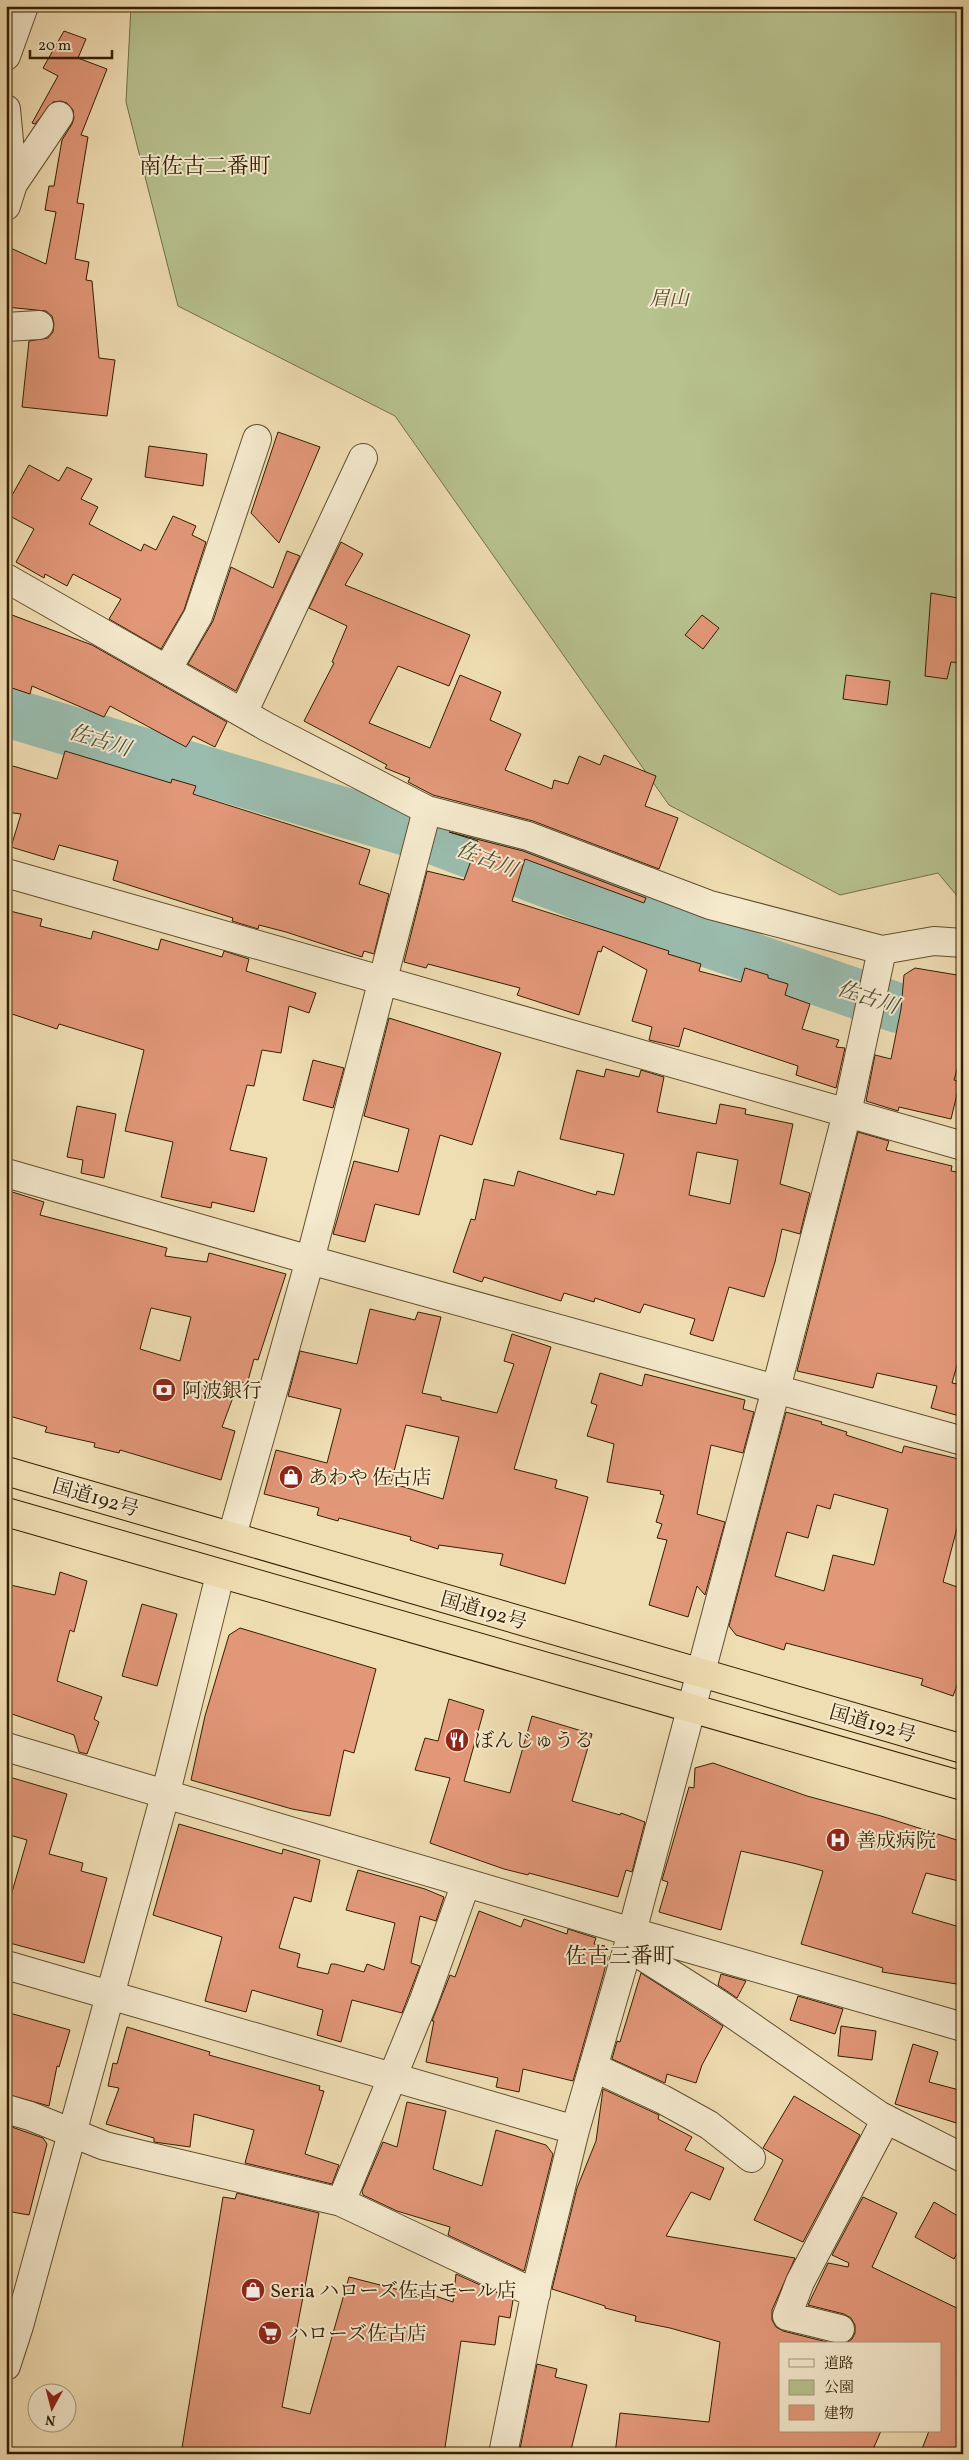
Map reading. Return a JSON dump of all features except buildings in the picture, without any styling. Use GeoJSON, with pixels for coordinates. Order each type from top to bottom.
{"type":"FeatureCollection","features":[{"type":"Feature","properties":{"kind":"highway","name":"国道192号"},"geometry":{"type":"LineString","coordinates":[[6,1470],[963,1749]]}},
{"type":"Feature","properties":{"kind":"highway","name":"国道192号"},"geometry":{"type":"LineString","coordinates":[[6,1512],[220,1575],[963,1786]]}},
{"type":"Feature","properties":{"kind":"street"},"geometry":{"type":"LineString","coordinates":[[6,56],[24,6]]}},
{"type":"Feature","properties":{"kind":"street"},"geometry":{"type":"LineString","coordinates":[[6,109],[10,195]]}},
{"type":"Feature","properties":{"kind":"street"},"geometry":{"type":"LineString","coordinates":[[10,195],[59,116]]}},
{"type":"Feature","properties":{"kind":"street"},"geometry":{"type":"LineString","coordinates":[[6,327],[39,325]]}},
{"type":"Feature","properties":{"kind":"street"},"geometry":{"type":"LineString","coordinates":[[168,670],[198,616],[257,439]]}},
{"type":"Feature","properties":{"kind":"street"},"geometry":{"type":"LineString","coordinates":[[243,713],[363,458]]}},
{"type":"Feature","properties":{"kind":"street"},"geometry":{"type":"LineString","coordinates":[[7,580],[168,670],[424,819],[528,836],[710,905],[882,950],[934,941],[963,943]]}},
{"type":"Feature","properties":{"kind":"street"},"geometry":{"type":"LineString","coordinates":[[232,1536],[310,1260],[384,980],[424,819]]}},
{"type":"Feature","properties":{"kind":"street"},"geometry":{"type":"LineString","coordinates":[[6,873],[963,1146]]}},
{"type":"Feature","properties":{"kind":"street"},"geometry":{"type":"LineString","coordinates":[[502,2454],[536,2294],[575,2130],[630,1940],[776,1389],[847,1113],[882,950]]}},
{"type":"Feature","properties":{"kind":"street"},"geometry":{"type":"LineString","coordinates":[[6,1173],[310,1260],[963,1441]]}},
{"type":"Feature","properties":{"kind":"street"},"geometry":{"type":"LineString","coordinates":[[6,2366],[13,2324],[72,2133],[108,1994],[166,1792],[220,1575]]}},
{"type":"Feature","properties":{"kind":"street"},"geometry":{"type":"LineString","coordinates":[[6,1747],[166,1792],[466,1883],[630,1940],[963,2027]]}},
{"type":"Feature","properties":{"kind":"street"},"geometry":{"type":"LineString","coordinates":[[341,2202],[424,2000],[466,1883]]}},
{"type":"Feature","properties":{"kind":"street"},"geometry":{"type":"LineString","coordinates":[[630,1940],[716,2003],[886,2119],[963,2158]]}},
{"type":"Feature","properties":{"kind":"street"},"geometry":{"type":"LineString","coordinates":[[6,1965],[575,2130]]}},
{"type":"Feature","properties":{"kind":"street"},"geometry":{"type":"LineString","coordinates":[[593,2068],[662,2099],[709,2137],[751,2158]]}},
{"type":"Feature","properties":{"kind":"street"},"geometry":{"type":"LineString","coordinates":[[6,2109],[105,2146],[341,2202],[536,2294]]}},
{"type":"Feature","properties":{"kind":"street"},"geometry":{"type":"LineString","coordinates":[[840,2329],[787,2316],[800,2282],[886,2119]]}},
{"type":"Feature","properties":{"kind":"green space","name":"眉山"},"geometry":{"type":"Polygon","coordinates":[[[131,6],[963,6],[963,903],[938,873],[840,895],[669,805],[395,416],[178,306],[126,102],[131,6]]]}},
{"type":"Feature","properties":{"kind":"waterway","name":"佐古川"},"geometry":{"type":"LineString","coordinates":[[6,712],[427,837],[680,933],[898,1008],[963,1020]]}},
{"type":"Feature","properties":{"kind":"place","name":"阿波銀行"},"geometry":{"type":"Point","coordinates":[164,1390]}},
{"type":"Feature","properties":{"kind":"place","name":"あわや 佐古店"},"geometry":{"type":"Point","coordinates":[291,1477]}},
{"type":"Feature","properties":{"kind":"place","name":"ぼんじゅうる"},"geometry":{"type":"Point","coordinates":[457,1740]}},
{"type":"Feature","properties":{"kind":"place","name":"善成病院"},"geometry":{"type":"Point","coordinates":[838,1840]}},
{"type":"Feature","properties":{"kind":"place","name":"Seria ハローズ佐古モール店"},"geometry":{"type":"Point","coordinates":[253,2290]}},
{"type":"Feature","properties":{"kind":"place","name":"ハローズ佐古店"},"geometry":{"type":"Point","coordinates":[270,2333]}},
{"type":"Feature","properties":{"kind":"district","name":"南佐古二番町"},"geometry":{"type":"Point","coordinates":[205,165]}},
{"type":"Feature","properties":{"kind":"district","name":"佐古三番町"},"geometry":{"type":"Point","coordinates":[620,1955]}}]}
